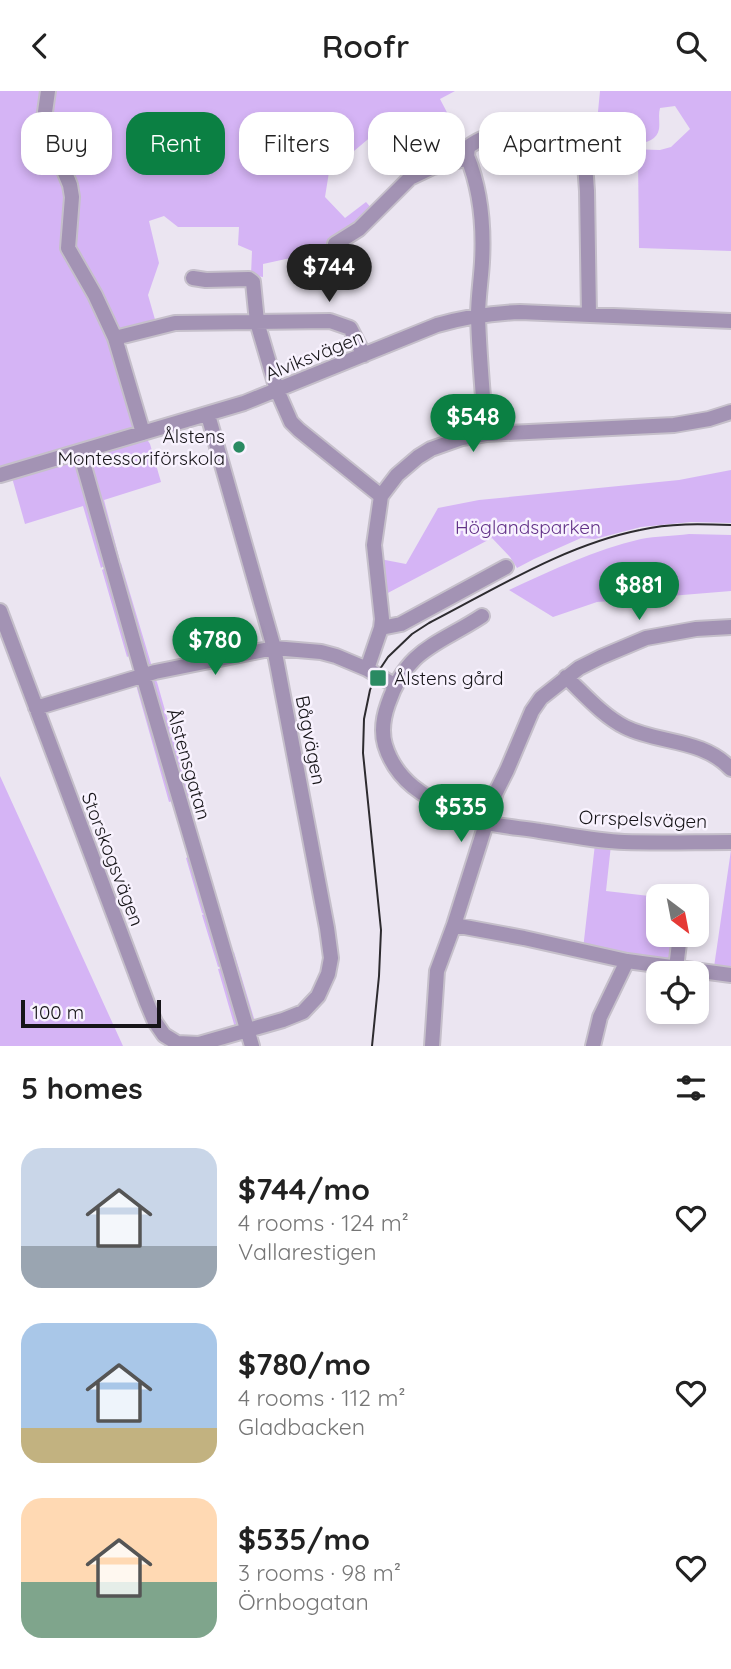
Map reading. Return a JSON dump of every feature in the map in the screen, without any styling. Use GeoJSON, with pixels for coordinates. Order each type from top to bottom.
{"type":"FeatureCollection","features":[{"type":"Feature","properties":{"kind":"street"},"geometry":{"type":"LineString","coordinates":[[48,91],[44,126],[57,151],[72,197],[68,248],[96,295],[115,338],[143,433]]}},
{"type":"Feature","properties":{"kind":"street"},"geometry":{"type":"LineString","coordinates":[[486,434],[478,315],[482,224],[479,198],[467,156],[468,147],[494,134],[505,133],[549,136],[574,143],[584,150],[589,315]]}},
{"type":"Feature","properties":{"kind":"street"},"geometry":{"type":"LineString","coordinates":[[335,244],[359,229],[410,178],[467,156]]}},
{"type":"Feature","properties":{"kind":"street"},"geometry":{"type":"LineString","coordinates":[[193,278],[206,281],[249,279],[254,285],[257,322],[277,390],[291,422],[382,496]]}},
{"type":"Feature","properties":{"kind":"street","name":"Alviksvägen"},"geometry":{"type":"LineString","coordinates":[[0,475],[208,415],[437,325],[478,315],[520,312],[731,320]]}},
{"type":"Feature","properties":{"kind":"street"},"geometry":{"type":"LineString","coordinates":[[115,338],[174,323],[330,321],[350,328],[364,355]]}},
{"type":"Feature","properties":{"kind":"street"},"geometry":{"type":"LineString","coordinates":[[367,669],[382,619],[374,545],[382,496],[397,475],[418,457],[431,449],[486,434],[674,425],[731,412]]}},
{"type":"Feature","properties":{"kind":"street","name":"Bågvägen"},"geometry":{"type":"LineString","coordinates":[[208,415],[274,648],[331,958],[324,986],[311,1005],[294,1016],[248,1030]]}},
{"type":"Feature","properties":{"kind":"street","name":"Ålstensgatan"},"geometry":{"type":"LineString","coordinates":[[80,452],[252,1046]]}},
{"type":"Feature","properties":{"kind":"street"},"geometry":{"type":"LineString","coordinates":[[381,628],[401,624],[506,567]]}},
{"type":"Feature","properties":{"kind":"street","name":"Storskogsvägen"},"geometry":{"type":"LineString","coordinates":[[0,611],[159,1029],[170,1040],[191,1045],[248,1030]]}},
{"type":"Feature","properties":{"kind":"street","name":"Orrspelsvägen"},"geometry":{"type":"LineString","coordinates":[[482,616],[429,646],[409,664],[394,685],[385,711],[383,737],[395,767],[412,787],[432,800],[486,823],[623,842],[731,842]]}},
{"type":"Feature","properties":{"kind":"street"},"geometry":{"type":"LineString","coordinates":[[432,1046],[437,971],[496,792],[532,711],[541,698],[579,668],[646,638],[696,629],[731,627]]}},
{"type":"Feature","properties":{"kind":"street"},"geometry":{"type":"LineString","coordinates":[[36,708],[143,675],[274,648],[336,656],[367,669],[394,685]]}},
{"type":"Feature","properties":{"kind":"street"},"geometry":{"type":"LineString","coordinates":[[566,677],[612,719],[626,728],[692,745],[715,756],[731,769]]}},
{"type":"Feature","properties":{"kind":"street"},"geometry":{"type":"LineString","coordinates":[[454,925],[646,964]]}},
{"type":"Feature","properties":{"kind":"street"},"geometry":{"type":"LineString","coordinates":[[593,1046],[600,1017],[627,961]]}},
{"type":"Feature","properties":{"kind":"street"},"geometry":{"type":"LineString","coordinates":[[709,972],[731,975]]}},
{"type":"Feature","properties":{"kind":"green space"},"geometry":{"type":"Polygon","coordinates":[[[0,91],[455,91],[440,99],[447,112],[368,112],[368,139],[354,151],[354,112],[239,112],[239,175],[329,175],[325,197],[345,218],[366,202],[373,210],[340,236],[328,239],[326,246],[295,249],[295,257],[263,264],[263,277],[251,275],[252,251],[238,245],[239,227],[178,227],[164,216],[149,221],[159,263],[148,295],[156,323],[120,333],[146,418],[135,421],[150,444],[161,482],[104,500],[120,561],[117,563],[87,505],[104,566],[101,568],[83,506],[25,524],[9,467],[0,469],[0,91]]]}},
{"type":"Feature","properties":{"kind":"green space"},"geometry":{"type":"Polygon","coordinates":[[[600,91],[731,91],[731,251],[639,248],[638,175],[646,175],[646,150],[671,147],[690,129],[675,106],[660,108],[658,134],[646,142],[646,112],[598,112],[600,91]]]}},
{"type":"Feature","properties":{"kind":"green space","name":"Höglandsparken"},"geometry":{"type":"Polygon","coordinates":[[[731,470],[731,523],[691,522],[641,527],[595,539],[581,538],[517,568],[492,538],[384,595],[380,559],[406,564],[438,508],[479,500],[679,480],[731,470]]]}},
{"type":"Feature","properties":{"kind":"green space"},"geometry":{"type":"Polygon","coordinates":[[[689,534],[731,535],[731,591],[597,602],[553,617],[509,590],[607,549],[641,539],[689,534]]]}},
{"type":"Feature","properties":{"kind":"green space"},"geometry":{"type":"Polygon","coordinates":[[[121,563],[152,667],[149,669],[117,564],[121,563]]]}},
{"type":"Feature","properties":{"kind":"green space"},"geometry":{"type":"Polygon","coordinates":[[[105,568],[131,655],[127,657],[102,570],[105,568]]]}},
{"type":"Feature","properties":{"kind":"green space"},"geometry":{"type":"Polygon","coordinates":[[[155,679],[172,735],[169,736],[152,681],[155,679]]]}},
{"type":"Feature","properties":{"kind":"green space"},"geometry":{"type":"Polygon","coordinates":[[[138,683],[173,801],[169,802],[136,685],[138,683]]]}},
{"type":"Feature","properties":{"kind":"green space"},"geometry":{"type":"Polygon","coordinates":[[[173,737],[189,797],[186,798],[169,738],[173,737]]]}},
{"type":"Feature","properties":{"kind":"green space"},"geometry":{"type":"Polygon","coordinates":[[[0,776],[123,1046],[0,1046],[0,776]]]}},
{"type":"Feature","properties":{"kind":"green space"},"geometry":{"type":"Polygon","coordinates":[[[595,844],[611,845],[606,891],[646,896],[646,947],[678,947],[676,961],[583,949],[595,844]]]}},
{"type":"Feature","properties":{"kind":"green space"},"geometry":{"type":"Polygon","coordinates":[[[731,850],[731,970],[714,967],[731,850]]]}},
{"type":"Feature","properties":{"kind":"green space"},"geometry":{"type":"Polygon","coordinates":[[[188,857],[222,966],[218,967],[186,858],[188,857]]]}},
{"type":"Feature","properties":{"kind":"green space"},"geometry":{"type":"Polygon","coordinates":[[[234,952],[256,1025],[252,1024],[230,953],[234,952]]]}},
{"type":"Feature","properties":{"kind":"green space"},"geometry":{"type":"Polygon","coordinates":[[[222,968],[239,1026],[236,1031],[218,969],[222,968]]]}},
{"type":"Feature","properties":{"kind":"tram line"},"geometry":{"type":"LineString","coordinates":[[372,1046],[381,930],[363,753],[364,719],[370,690],[388,657],[412,634],[429,623],[532,569],[585,546],[663,526],[731,525]]}},
{"type":"Feature","properties":{"kind":"place","name":"Ålstens Montessoriförskola"},"geometry":{"type":"Point","coordinates":[239,447]}},
{"type":"Feature","properties":{"kind":"place","name":"Ålstens gård"},"geometry":{"type":"Point","coordinates":[378,678]}}]}
